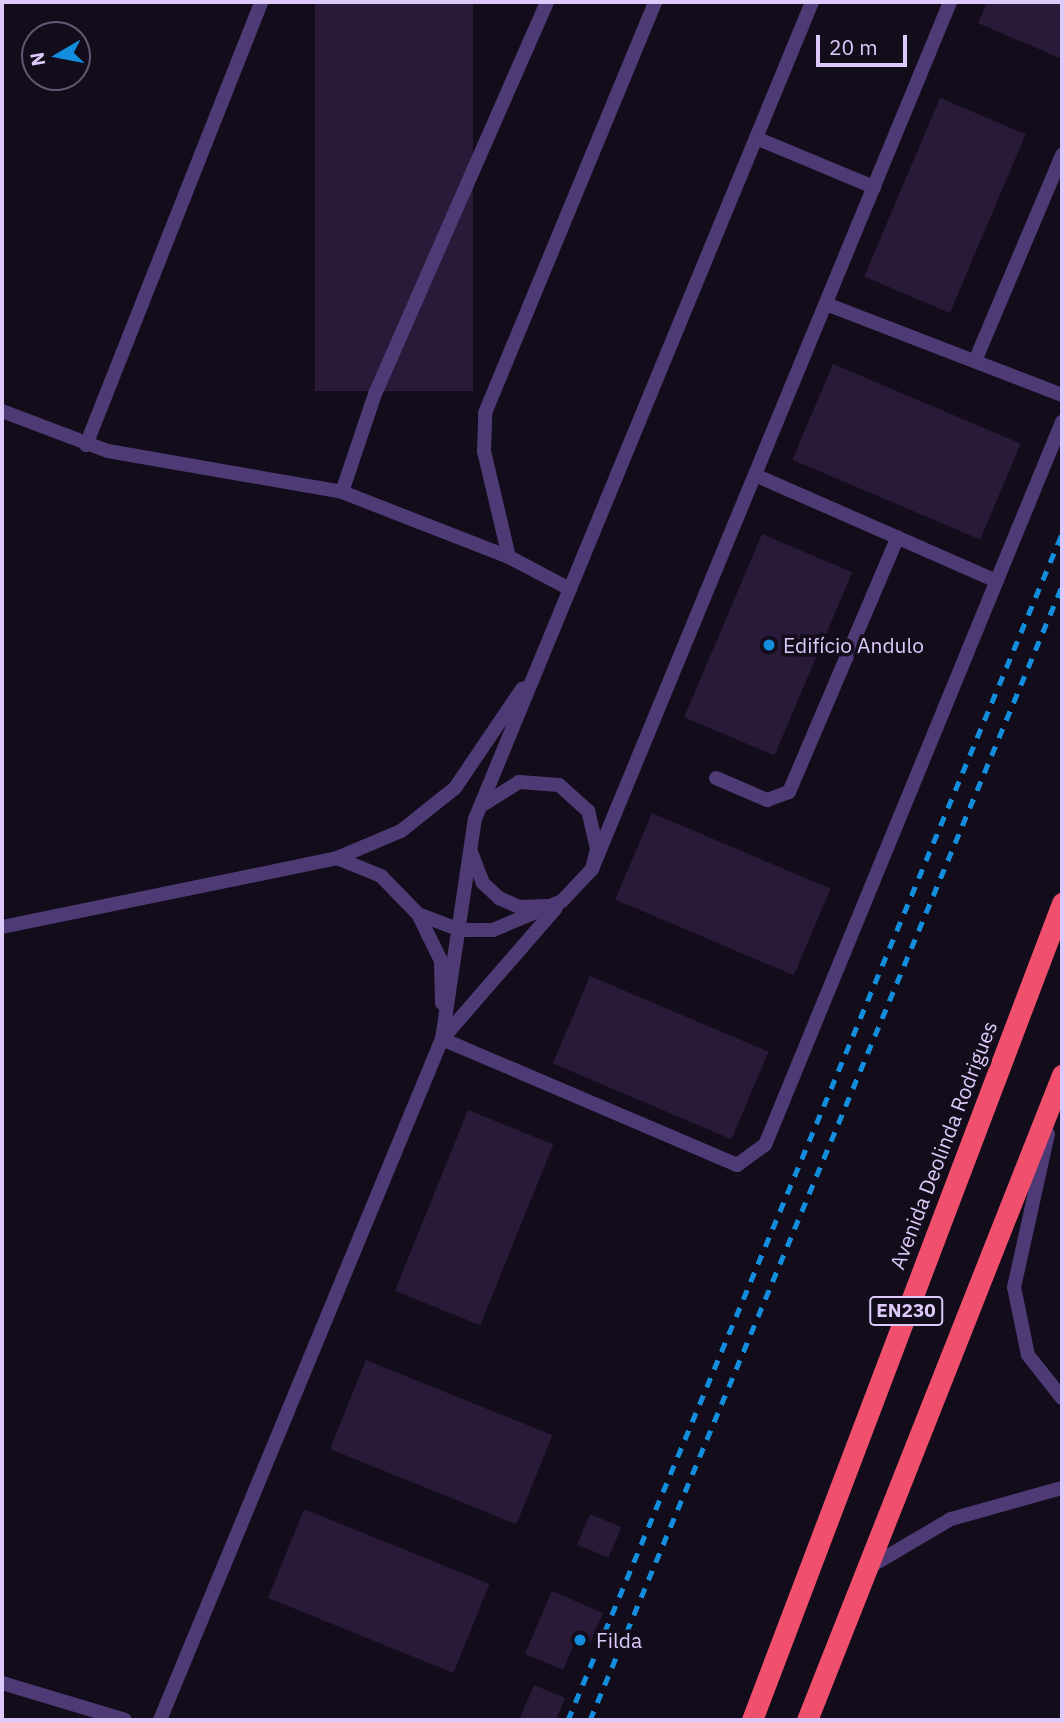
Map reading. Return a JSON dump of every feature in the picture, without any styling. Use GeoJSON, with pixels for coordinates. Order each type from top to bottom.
{"type":"FeatureCollection","features":[{"type":"Feature","properties":{"kind":"highway","name":"Avenida Deolinda Rodrigues"},"geometry":{"type":"LineString","coordinates":[[752,1720],[1062,903]]}},
{"type":"Feature","properties":{"kind":"highway","name":"EN230"},"geometry":{"type":"LineString","coordinates":[[807,1720],[862,1571],[1062,1077]]}},
{"type":"Feature","properties":{"kind":"street"},"geometry":{"type":"LineString","coordinates":[[86,445],[261,2]]}},
{"type":"Feature","properties":{"kind":"street"},"geometry":{"type":"LineString","coordinates":[[342,492],[375,394],[547,2]]}},
{"type":"Feature","properties":{"kind":"street"},"geometry":{"type":"LineString","coordinates":[[509,557],[484,451],[485,413],[655,2]]}},
{"type":"Feature","properties":{"kind":"street"},"geometry":{"type":"LineString","coordinates":[[160,1720],[442,1039],[475,819],[812,2]]}},
{"type":"Feature","properties":{"kind":"street"},"geometry":{"type":"LineString","coordinates":[[442,1039],[592,870],[950,2]]}},
{"type":"Feature","properties":{"kind":"street"},"geometry":{"type":"LineString","coordinates":[[756,138],[874,187]]}},
{"type":"Feature","properties":{"kind":"street"},"geometry":{"type":"LineString","coordinates":[[975,361],[1062,155]]}},
{"type":"Feature","properties":{"kind":"street"},"geometry":{"type":"LineString","coordinates":[[826,303],[1062,395]]}},
{"type":"Feature","properties":{"kind":"street"},"geometry":{"type":"LineString","coordinates":[[2,411],[86,445],[342,492],[509,557],[570,589]]}},
{"type":"Feature","properties":{"kind":"street"},"geometry":{"type":"LineString","coordinates":[[442,1039],[737,1165],[765,1145],[1062,422]]}},
{"type":"Feature","properties":{"kind":"street"},"geometry":{"type":"LineString","coordinates":[[755,475],[997,581]]}},
{"type":"Feature","properties":{"kind":"street"},"geometry":{"type":"LineString","coordinates":[[716,778],[767,800],[789,792],[898,537]]}},
{"type":"Feature","properties":{"kind":"street"},"geometry":{"type":"LineString","coordinates":[[2,928],[337,858],[401,831],[455,788],[539,664]]}},
{"type":"Feature","properties":{"kind":"street"},"geometry":{"type":"LineString","coordinates":[[475,819],[485,802],[519,782],[559,785],[576,796],[592,820],[597,849],[592,870]]}},
{"type":"Feature","properties":{"kind":"street"},"geometry":{"type":"LineString","coordinates":[[470,841],[472,863],[499,898],[519,906],[562,901]]}},
{"type":"Feature","properties":{"kind":"street"},"geometry":{"type":"LineString","coordinates":[[337,858],[381,876],[418,914],[441,961],[442,1039]]}},
{"type":"Feature","properties":{"kind":"street"},"geometry":{"type":"LineString","coordinates":[[418,914],[460,930],[493,930],[562,901]]}},
{"type":"Feature","properties":{"kind":"street"},"geometry":{"type":"LineString","coordinates":[[1062,1077],[1014,1287],[1028,1355],[1062,1398]]}},
{"type":"Feature","properties":{"kind":"street"},"geometry":{"type":"LineString","coordinates":[[862,1571],[951,1519],[1062,1488]]}},
{"type":"Feature","properties":{"kind":"street"},"geometry":{"type":"LineString","coordinates":[[2,1683],[125,1720]]}},
{"type":"Feature","properties":{"kind":"building"},"geometry":{"type":"Polygon","coordinates":[[[315,2],[473,2],[473,391],[315,391],[315,2]]]}},
{"type":"Feature","properties":{"kind":"building"},"geometry":{"type":"Polygon","coordinates":[[[987,2],[1062,2],[1062,59],[978,23],[987,2]]]}},
{"type":"Feature","properties":{"kind":"building"},"geometry":{"type":"Polygon","coordinates":[[[940,98],[1026,134],[950,313],[864,277],[940,98]]]}},
{"type":"Feature","properties":{"kind":"building"},"geometry":{"type":"Polygon","coordinates":[[[833,364],[1021,444],[980,539],[792,460],[833,364]]]}},
{"type":"Feature","properties":{"kind":"building","name":"Edifício Andulo"},"geometry":{"type":"Polygon","coordinates":[[[762,534],[852,572],[774,755],[684,717],[762,534]]]}},
{"type":"Feature","properties":{"kind":"building"},"geometry":{"type":"Polygon","coordinates":[[[652,813],[831,889],[794,975],[615,900],[652,813]]]}},
{"type":"Feature","properties":{"kind":"building"},"geometry":{"type":"Polygon","coordinates":[[[590,976],[769,1052],[731,1139],[553,1063],[590,976]]]}},
{"type":"Feature","properties":{"kind":"building"},"geometry":{"type":"Polygon","coordinates":[[[468,1110],[553,1144],[480,1325],[395,1291],[468,1110]]]}},
{"type":"Feature","properties":{"kind":"building"},"geometry":{"type":"Polygon","coordinates":[[[366,1360],[552,1435],[516,1524],[330,1449],[366,1360]]]}},
{"type":"Feature","properties":{"kind":"building"},"geometry":{"type":"Polygon","coordinates":[[[304,1509],[489,1584],[453,1673],[268,1598],[304,1509]]]}},
{"type":"Feature","properties":{"kind":"building"},"geometry":{"type":"Polygon","coordinates":[[[590,1514],[621,1527],[608,1558],[577,1544],[590,1514]]]}},
{"type":"Feature","properties":{"kind":"building"},"geometry":{"type":"Polygon","coordinates":[[[552,1591],[603,1613],[590,1643],[577,1638],[563,1670],[525,1654],[552,1591]]]}},
{"type":"Feature","properties":{"kind":"building"},"geometry":{"type":"Polygon","coordinates":[[[534,1685],[565,1698],[556,1720],[519,1720],[534,1685]]]}},
{"type":"Feature","properties":{"kind":"railway"},"geometry":{"type":"LineString","coordinates":[[568,1720],[1062,534]]}},
{"type":"Feature","properties":{"kind":"railway"},"geometry":{"type":"LineString","coordinates":[[590,1720],[1062,586]]}},
{"type":"Feature","properties":{"kind":"place","name":"Edifício Andulo"},"geometry":{"type":"Point","coordinates":[769,645]}},
{"type":"Feature","properties":{"kind":"place","name":"Filda"},"geometry":{"type":"Point","coordinates":[580,1640]}}]}
